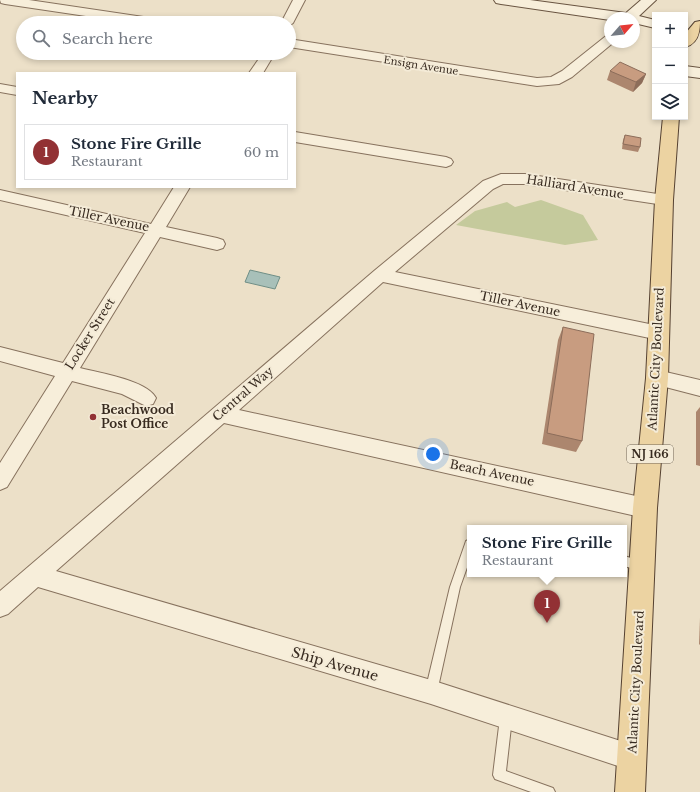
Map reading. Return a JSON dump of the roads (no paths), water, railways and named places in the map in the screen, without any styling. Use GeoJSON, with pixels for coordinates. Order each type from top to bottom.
{"type":"FeatureCollection","features":[{"type":"Feature","properties":{"kind":"main road","name":"Atlantic City Boulevard"},"geometry":{"type":"LineString","coordinates":[[630,792],[633,758],[633,564],[645,508],[657,378],[664,200],[671,120]]}},
{"type":"Feature","properties":{"kind":"street"},"geometry":{"type":"LineString","coordinates":[[5,0],[111,16]]}},
{"type":"Feature","properties":{"kind":"street"},"geometry":{"type":"LineString","coordinates":[[290,16],[299,0]]}},
{"type":"Feature","properties":{"kind":"street"},"geometry":{"type":"LineString","coordinates":[[501,0],[604,14]]}},
{"type":"Feature","properties":{"kind":"street"},"geometry":{"type":"LineString","coordinates":[[636,12],[649,0]]}},
{"type":"Feature","properties":{"kind":"street"},"geometry":{"type":"LineString","coordinates":[[640,20],[652,23]]}},
{"type":"Feature","properties":{"kind":"street","name":"Ensign Avenue"},"geometry":{"type":"LineString","coordinates":[[296,44],[510,79],[537,82],[554,81],[567,74],[604,44]]}},
{"type":"Feature","properties":{"kind":"street"},"geometry":{"type":"LineString","coordinates":[[257,72],[264,60]]}},
{"type":"Feature","properties":{"kind":"street"},"geometry":{"type":"LineString","coordinates":[[688,71],[700,73]]}},
{"type":"Feature","properties":{"kind":"street"},"geometry":{"type":"LineString","coordinates":[[0,88],[16,90]]}},
{"type":"Feature","properties":{"kind":"street"},"geometry":{"type":"LineString","coordinates":[[296,137],[446,162]]}},
{"type":"Feature","properties":{"kind":"street","name":"Halliard Avenue"},"geometry":{"type":"LineString","coordinates":[[488,185],[500,179],[525,179],[664,200]]}},
{"type":"Feature","properties":{"kind":"street","name":"Central Way"},"geometry":{"type":"LineString","coordinates":[[0,606],[380,275],[488,185]]}},
{"type":"Feature","properties":{"kind":"street","name":"Locker Street"},"geometry":{"type":"LineString","coordinates":[[0,481],[181,188]]}},
{"type":"Feature","properties":{"kind":"street","name":"Tiller Avenue"},"geometry":{"type":"LineString","coordinates":[[0,195],[217,244]]}},
{"type":"Feature","properties":{"kind":"street","name":"Tiller Avenue"},"geometry":{"type":"LineString","coordinates":[[380,275],[659,333]]}},
{"type":"Feature","properties":{"kind":"street"},"geometry":{"type":"LineString","coordinates":[[0,354],[127,388],[146,398]]}},
{"type":"Feature","properties":{"kind":"street"},"geometry":{"type":"LineString","coordinates":[[657,378],[700,388]]}},
{"type":"Feature","properties":{"kind":"street","name":"Beach Avenue"},"geometry":{"type":"LineString","coordinates":[[220,414],[645,508]]}},
{"type":"Feature","properties":{"kind":"street","name":"Ship Avenue"},"geometry":{"type":"LineString","coordinates":[[36,576],[431,692],[633,758]]}},
{"type":"Feature","properties":{"kind":"lane"},"geometry":{"type":"LineString","coordinates":[[431,692],[455,587],[467,553]]}},
{"type":"Feature","properties":{"kind":"lane"},"geometry":{"type":"LineString","coordinates":[[506,717],[499,775],[549,792]]}},
{"type":"Feature","properties":{"kind":"water"},"geometry":{"type":"Polygon","coordinates":[[[250,270],[280,277],[275,289],[245,282],[250,270]]]}},
{"type":"Feature","properties":{"kind":"place","name":"Beachwood Post Office"},"geometry":{"type":"Point","coordinates":[93,417]}},
{"type":"Feature","properties":{"kind":"place","name":"Stone Fire Grille"},"geometry":{"type":"Point","coordinates":[547,623]}}]}
